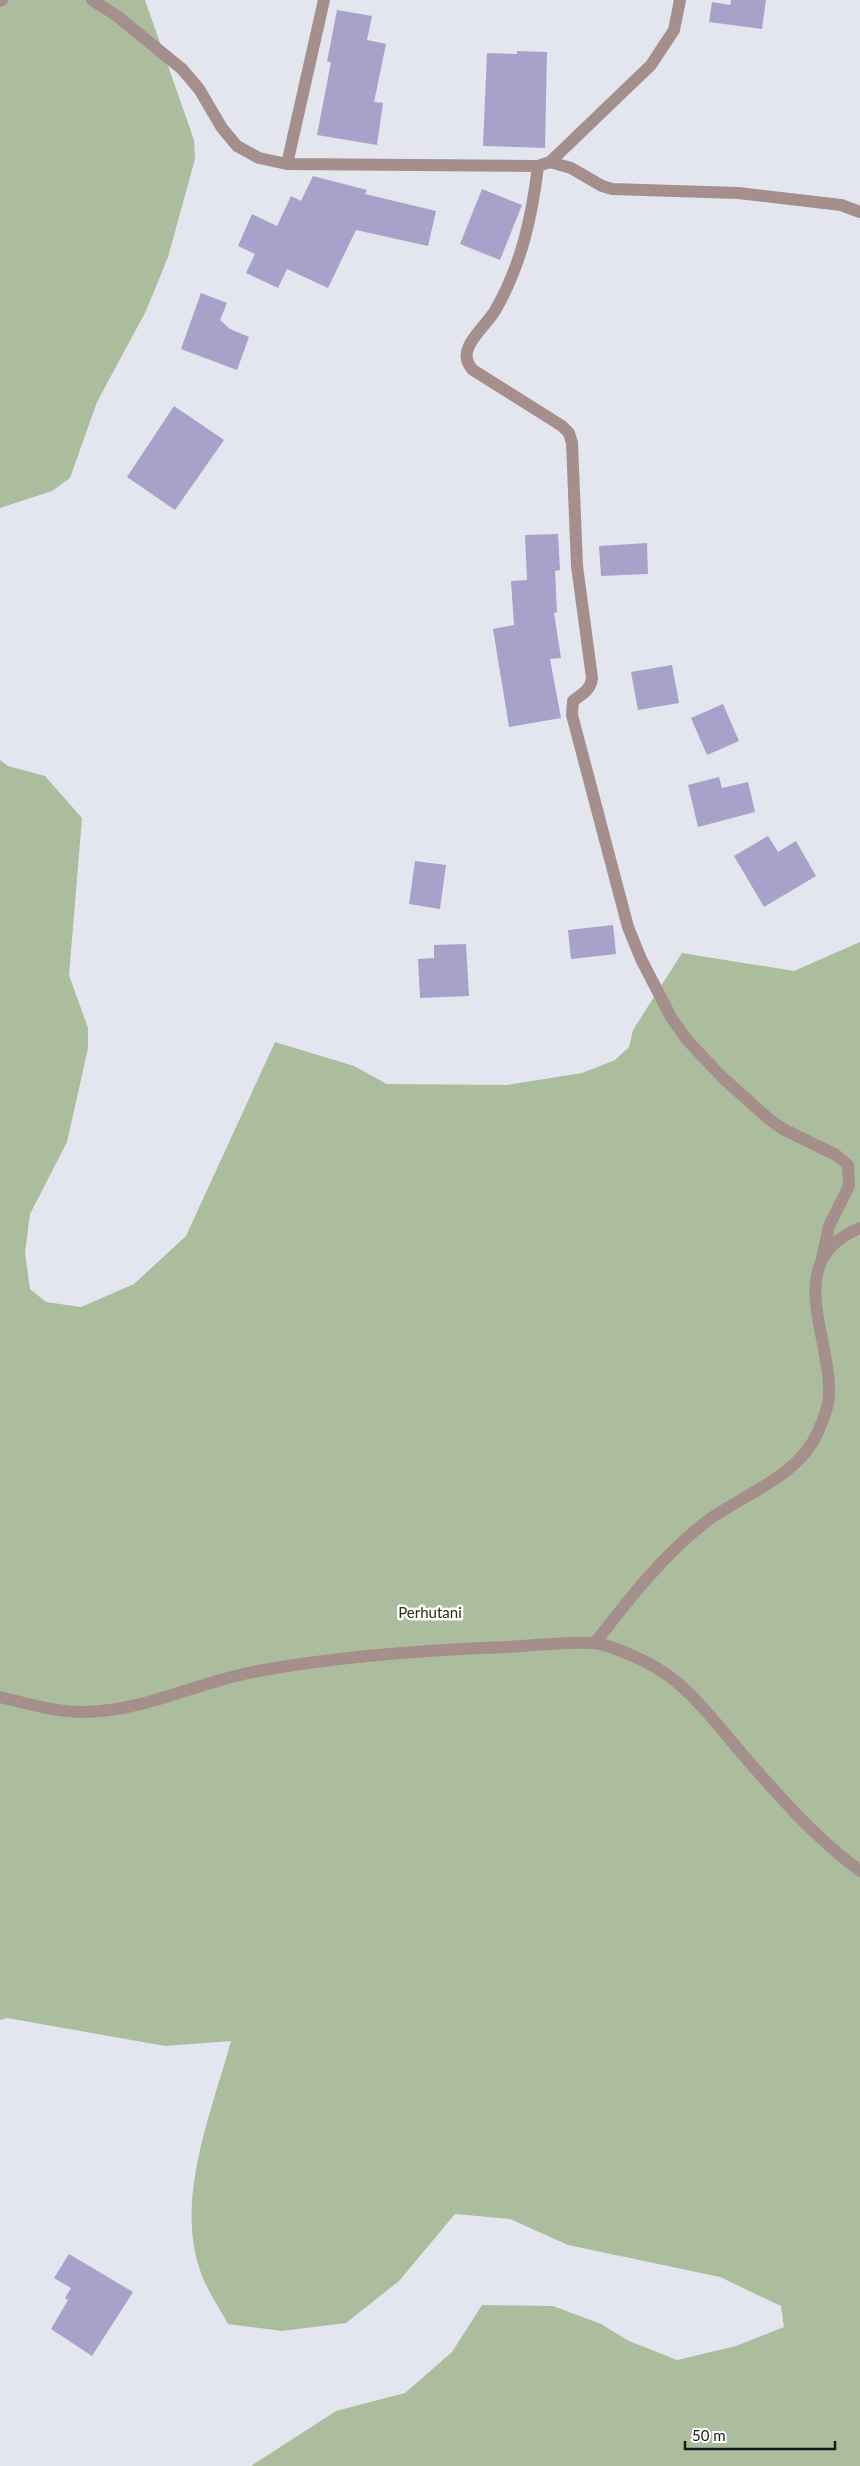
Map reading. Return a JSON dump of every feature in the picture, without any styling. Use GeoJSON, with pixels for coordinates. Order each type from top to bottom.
{"type":"FeatureCollection","features":[{"type":"Feature","properties":{"kind":"street"},"geometry":{"type":"LineString","coordinates":[[92,0],[117,16],[182,69],[199,89],[222,128],[237,146],[259,158],[287,164],[544,164],[571,168],[602,186],[612,188],[738,193],[841,205],[860,212]]}},
{"type":"Feature","properties":{"kind":"street"},"geometry":{"type":"LineString","coordinates":[[287,164],[324,0]]}},
{"type":"Feature","properties":{"kind":"street"},"geometry":{"type":"LineString","coordinates":[[595,1643],[653,1572],[685,1541],[708,1521],[779,1476],[800,1457],[816,1436],[827,1411],[829,1390],[828,1368],[815,1301],[816,1274],[822,1259],[825,1238],[855,1174],[836,1155],[783,1129],[770,1120],[723,1078],[688,1042],[657,992],[628,927],[572,715],[573,701],[588,690],[592,678],[577,566],[572,443],[569,433],[562,426],[474,370],[467,363],[465,355],[468,347],[494,312],[516,266],[529,226],[544,164],[651,66],[674,30],[680,0]]}},
{"type":"Feature","properties":{"kind":"street"},"geometry":{"type":"LineString","coordinates":[[822,1259],[836,1242],[860,1228]]}},
{"type":"Feature","properties":{"kind":"street"},"geometry":{"type":"LineString","coordinates":[[0,1697],[49,1710],[86,1712],[124,1708],[254,1672],[299,1664],[377,1655],[595,1643],[630,1654],[670,1675],[690,1694],[792,1811],[822,1841],[860,1871]]}},
{"type":"Feature","properties":{"kind":"green space"},"geometry":{"type":"Polygon","coordinates":[[[0,0],[145,0],[194,140],[195,159],[168,257],[146,311],[97,402],[70,478],[52,491],[0,508],[0,0]]]}},
{"type":"Feature","properties":{"kind":"green space","name":"Perhutani"},"geometry":{"type":"Polygon","coordinates":[[[0,760],[8,766],[45,776],[82,818],[69,975],[88,1028],[88,1048],[67,1142],[30,1214],[25,1253],[30,1289],[46,1302],[81,1307],[134,1284],[186,1236],[275,1042],[354,1066],[387,1084],[507,1085],[582,1073],[615,1060],[629,1047],[633,1030],[682,953],[794,971],[860,942],[860,2466],[251,2466],[336,2411],[405,2393],[452,2352],[482,2305],[553,2306],[601,2324],[629,2341],[677,2360],[736,2346],[784,2327],[781,2306],[720,2277],[568,2245],[510,2219],[455,2214],[399,2281],[346,2323],[282,2331],[228,2324],[209,2291],[200,2270],[193,2242],[192,2214],[194,2184],[199,2155],[231,2041],[165,2046],[7,2018],[0,2020],[0,760]]]}},
{"type":"Feature","properties":{"kind":"building"},"geometry":{"type":"Polygon","coordinates":[[[731,0],[766,0],[762,29],[709,22],[712,2],[730,5],[731,0]]]}},
{"type":"Feature","properties":{"kind":"building"},"geometry":{"type":"Polygon","coordinates":[[[337,10],[372,16],[367,40],[386,44],[374,102],[383,103],[377,145],[317,135],[331,62],[327,62],[337,10]]]}},
{"type":"Feature","properties":{"kind":"building"},"geometry":{"type":"Polygon","coordinates":[[[517,51],[547,52],[545,148],[483,146],[487,53],[517,54],[517,51]]]}},
{"type":"Feature","properties":{"kind":"building"},"geometry":{"type":"Polygon","coordinates":[[[313,176],[367,190],[365,194],[436,211],[428,246],[356,230],[328,288],[287,269],[278,288],[246,273],[255,254],[238,246],[252,214],[277,226],[291,196],[301,201],[313,176]]]}},
{"type":"Feature","properties":{"kind":"building"},"geometry":{"type":"Polygon","coordinates":[[[482,189],[522,205],[500,260],[460,244],[482,189]]]}},
{"type":"Feature","properties":{"kind":"building"},"geometry":{"type":"Polygon","coordinates":[[[201,293],[227,303],[220,320],[230,329],[249,337],[237,370],[181,349],[201,293]]]}},
{"type":"Feature","properties":{"kind":"building"},"geometry":{"type":"Polygon","coordinates":[[[174,406],[224,440],[175,510],[127,477],[174,406]]]}},
{"type":"Feature","properties":{"kind":"building"},"geometry":{"type":"Polygon","coordinates":[[[558,534],[560,570],[555,571],[557,612],[554,613],[561,658],[550,659],[561,718],[509,727],[493,629],[514,625],[511,581],[527,580],[525,535],[558,534]]]}},
{"type":"Feature","properties":{"kind":"building"},"geometry":{"type":"Polygon","coordinates":[[[647,543],[648,574],[601,576],[599,546],[647,543]]]}},
{"type":"Feature","properties":{"kind":"building"},"geometry":{"type":"Polygon","coordinates":[[[672,665],[679,703],[638,710],[631,672],[672,665]]]}},
{"type":"Feature","properties":{"kind":"building"},"geometry":{"type":"Polygon","coordinates":[[[723,704],[739,741],[707,755],[691,718],[723,704]]]}},
{"type":"Feature","properties":{"kind":"building"},"geometry":{"type":"Polygon","coordinates":[[[719,777],[722,788],[748,782],[755,812],[698,827],[688,785],[719,777]]]}},
{"type":"Feature","properties":{"kind":"building"},"geometry":{"type":"Polygon","coordinates":[[[768,836],[778,852],[796,841],[816,876],[764,907],[734,856],[768,836]]]}},
{"type":"Feature","properties":{"kind":"building"},"geometry":{"type":"Polygon","coordinates":[[[415,861],[446,865],[440,909],[409,904],[415,861]]]}},
{"type":"Feature","properties":{"kind":"building"},"geometry":{"type":"Polygon","coordinates":[[[613,925],[616,954],[571,959],[568,930],[613,925]]]}},
{"type":"Feature","properties":{"kind":"building"},"geometry":{"type":"Polygon","coordinates":[[[466,944],[469,996],[420,998],[418,959],[434,958],[434,945],[466,944]]]}},
{"type":"Feature","properties":{"kind":"building"},"geometry":{"type":"Polygon","coordinates":[[[69,2254],[133,2292],[92,2356],[51,2329],[68,2300],[65,2298],[71,2288],[54,2278],[69,2254]]]}}]}
